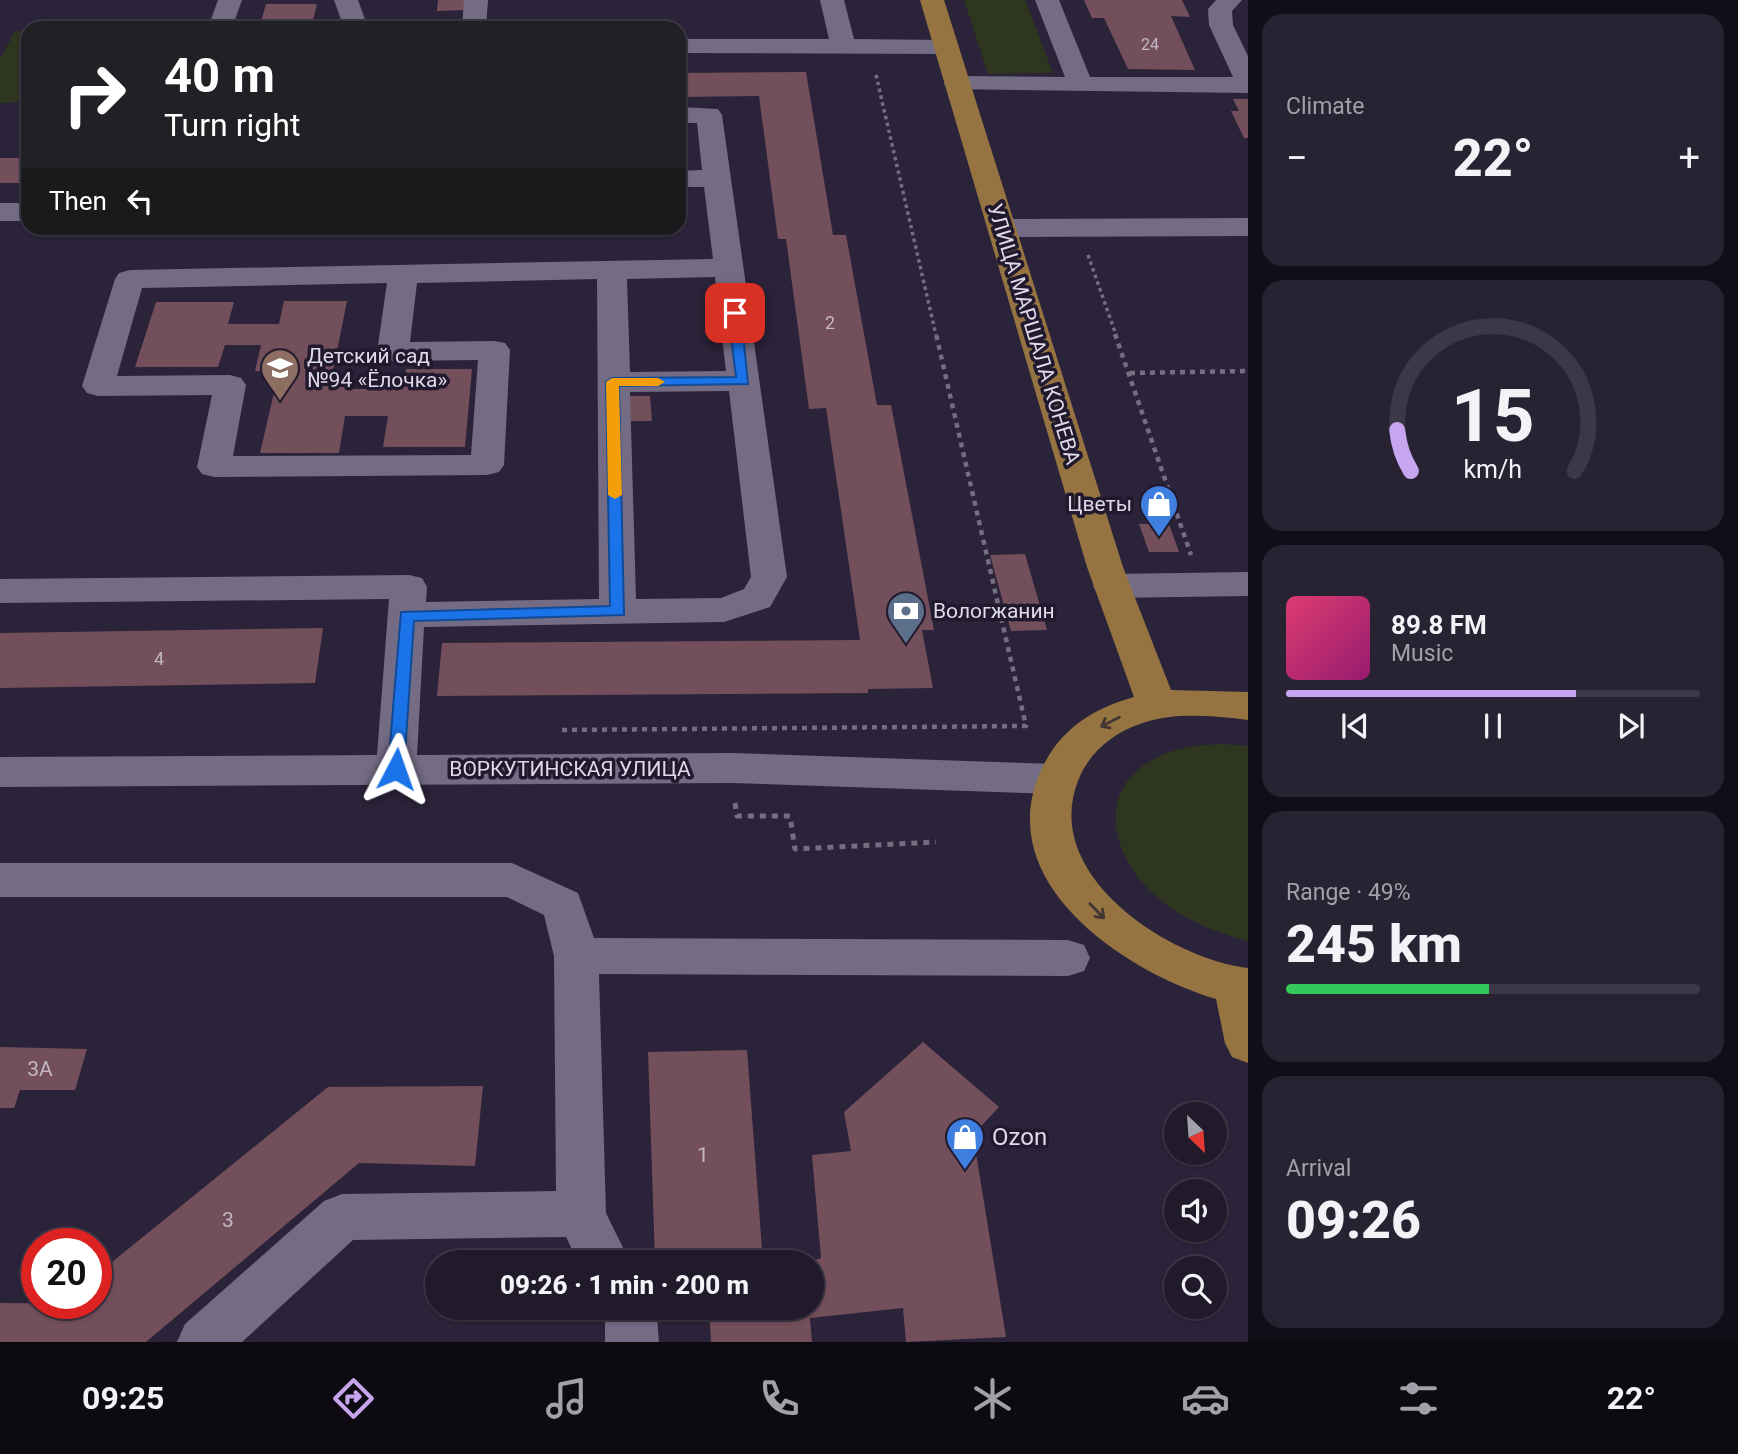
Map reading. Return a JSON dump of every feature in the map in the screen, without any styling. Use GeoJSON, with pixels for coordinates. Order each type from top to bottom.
{"type":"FeatureCollection","features":[{"type":"Feature","properties":{"kind":"main road","name":"УЛИЦА МАРШАЛА КОНЕВА"},"geometry":{"type":"LineString","coordinates":[[932,0],[1111,586],[1157,705]]}},
{"type":"Feature","properties":{"kind":"main road"},"geometry":{"type":"LineString","coordinates":[[1248,706],[1186,702],[1157,705],[1118,717],[1086,737],[1073,749],[1056,779],[1051,798],[1052,836],[1059,857],[1083,896],[1120,933],[1143,949],[1196,974],[1242,987],[1248,1043]]}},
{"type":"Feature","properties":{"kind":"street"},"geometry":{"type":"LineString","coordinates":[[222,21],[230,0]]}},
{"type":"Feature","properties":{"kind":"street"},"geometry":{"type":"LineString","coordinates":[[346,0],[354,21]]}},
{"type":"Feature","properties":{"kind":"street"},"geometry":{"type":"LineString","coordinates":[[474,21],[476,0]]}},
{"type":"Feature","properties":{"kind":"street"},"geometry":{"type":"LineString","coordinates":[[832,0],[843,46]]}},
{"type":"Feature","properties":{"kind":"street"},"geometry":{"type":"LineString","coordinates":[[1047,0],[1080,83]]}},
{"type":"Feature","properties":{"kind":"street"},"geometry":{"type":"LineString","coordinates":[[957,84],[1248,84],[1241,53],[1221,24],[1217,3]]}},
{"type":"Feature","properties":{"kind":"street"},"geometry":{"type":"LineString","coordinates":[[686,46],[946,47]]}},
{"type":"Feature","properties":{"kind":"street"},"geometry":{"type":"LineString","coordinates":[[406,615],[724,610],[757,597],[769,577],[709,115],[686,115]]}},
{"type":"Feature","properties":{"kind":"street"},"geometry":{"type":"LineString","coordinates":[[686,179],[717,178]]}},
{"type":"Feature","properties":{"kind":"street"},"geometry":{"type":"LineString","coordinates":[[0,212],[21,212]]}},
{"type":"Feature","properties":{"kind":"street"},"geometry":{"type":"LineString","coordinates":[[1002,228],[1248,227]]}},
{"type":"Feature","properties":{"kind":"street"},"geometry":{"type":"LineString","coordinates":[[403,275],[393,352],[494,351],[487,465],[214,467],[230,385],[98,387],[130,279],[729,268]]}},
{"type":"Feature","properties":{"kind":"street"},"geometry":{"type":"LineString","coordinates":[[612,271],[618,611]]}},
{"type":"Feature","properties":{"kind":"street"},"geometry":{"type":"LineString","coordinates":[[612,382],[743,381]]}},
{"type":"Feature","properties":{"kind":"street"},"geometry":{"type":"LineString","coordinates":[[1111,586],[1248,584]]}},
{"type":"Feature","properties":{"kind":"street"},"geometry":{"type":"LineString","coordinates":[[0,592],[409,586],[396,769]]}},
{"type":"Feature","properties":{"kind":"street","name":"ВОРКУТИНСКАЯ УЛИЦА"},"geometry":{"type":"LineString","coordinates":[[0,772],[732,768],[1056,779]]}},
{"type":"Feature","properties":{"kind":"street"},"geometry":{"type":"LineString","coordinates":[[0,880],[512,880],[563,905],[576,956],[581,1214],[598,1250]]}},
{"type":"Feature","properties":{"kind":"street"},"geometry":{"type":"LineString","coordinates":[[0,898],[60,880]]}},
{"type":"Feature","properties":{"kind":"street"},"geometry":{"type":"LineString","coordinates":[[576,956],[1068,958]]}},
{"type":"Feature","properties":{"kind":"street"},"geometry":{"type":"LineString","coordinates":[[204,1342],[342,1217],[581,1214]]}},
{"type":"Feature","properties":{"kind":"street"},"geometry":{"type":"LineString","coordinates":[[631,1320],[632,1342]]}},
{"type":"Feature","properties":{"kind":"path"},"geometry":{"type":"LineString","coordinates":[[550,730],[1026,726],[869,47]]}},
{"type":"Feature","properties":{"kind":"path"},"geometry":{"type":"LineString","coordinates":[[1079,228],[1201,583]]}},
{"type":"Feature","properties":{"kind":"path"},"geometry":{"type":"LineString","coordinates":[[1130,373],[1248,371]]}},
{"type":"Feature","properties":{"kind":"path"},"geometry":{"type":"LineString","coordinates":[[729,729],[737,816],[790,816],[795,849],[936,842]]}},
{"type":"Feature","properties":{"kind":"green space"},"geometry":{"type":"Polygon","coordinates":[[[964,0],[1025,0],[1053,73],[988,74],[964,0]]]}},
{"type":"Feature","properties":{"kind":"green space"},"geometry":{"type":"Polygon","coordinates":[[[15,31],[21,31],[21,102],[0,103],[0,59],[15,31]]]}},
{"type":"Feature","properties":{"kind":"green space"},"geometry":{"type":"Polygon","coordinates":[[[1222,744],[1248,746],[1248,941],[1200,924],[1157,897],[1129,864],[1116,826],[1117,807],[1123,789],[1135,773],[1154,759],[1179,749],[1222,744]]]}},
{"type":"Feature","properties":{"kind":"building"},"geometry":{"type":"Polygon","coordinates":[[[438,0],[466,0],[466,10],[437,11],[438,0]]]}},
{"type":"Feature","properties":{"kind":"building"},"geometry":{"type":"Polygon","coordinates":[[[1084,0],[1182,0],[1190,17],[1171,16],[1195,70],[1128,69],[1104,18],[1092,18],[1084,0]]]}},
{"type":"Feature","properties":{"kind":"building"},"geometry":{"type":"Polygon","coordinates":[[[266,4],[317,4],[313,21],[261,21],[266,4]]]}},
{"type":"Feature","properties":{"kind":"building"},"geometry":{"type":"Polygon","coordinates":[[[806,72],[833,235],[846,235],[877,405],[891,405],[934,630],[922,630],[933,688],[868,689],[868,693],[437,696],[442,643],[860,640],[826,408],[809,409],[786,239],[778,239],[759,96],[686,97],[686,73],[806,72]]]}},
{"type":"Feature","properties":{"kind":"building"},"geometry":{"type":"Polygon","coordinates":[[[1233,99],[1248,99],[1248,138],[1244,138],[1231,111],[1239,111],[1233,99]]]}},
{"type":"Feature","properties":{"kind":"building"},"geometry":{"type":"Polygon","coordinates":[[[0,158],[21,158],[21,183],[0,183],[0,158]]]}},
{"type":"Feature","properties":{"kind":"building"},"geometry":{"type":"Polygon","coordinates":[[[284,301],[347,301],[332,376],[348,376],[345,389],[403,389],[406,369],[472,369],[465,447],[383,447],[388,416],[345,416],[339,453],[260,453],[279,371],[255,371],[261,345],[225,345],[218,367],[135,367],[156,302],[234,302],[228,324],[279,324],[284,301]]]}},
{"type":"Feature","properties":{"kind":"building"},"geometry":{"type":"Polygon","coordinates":[[[622,396],[650,396],[652,421],[624,421],[622,396]]]}},
{"type":"Feature","properties":{"kind":"building","name":"Цветы"},"geometry":{"type":"Polygon","coordinates":[[[1139,524],[1169,524],[1179,552],[1149,552],[1139,524]]]}},
{"type":"Feature","properties":{"kind":"building"},"geometry":{"type":"Polygon","coordinates":[[[1025,554],[1047,630],[1011,631],[990,555],[1025,554]]]}},
{"type":"Feature","properties":{"kind":"building"},"geometry":{"type":"Polygon","coordinates":[[[323,628],[315,683],[0,688],[0,633],[323,628]]]}},
{"type":"Feature","properties":{"kind":"building"},"geometry":{"type":"Polygon","coordinates":[[[923,1042],[999,1107],[973,1135],[1006,1337],[906,1342],[903,1308],[824,1316],[824,1250],[820,1250],[812,1155],[851,1151],[844,1112],[923,1042]]]}},
{"type":"Feature","properties":{"kind":"building"},"geometry":{"type":"Polygon","coordinates":[[[0,1047],[87,1049],[75,1090],[20,1090],[14,1108],[0,1108],[0,1047]]]}},
{"type":"Feature","properties":{"kind":"building"},"geometry":{"type":"Polygon","coordinates":[[[747,1050],[762,1250],[655,1250],[648,1052],[747,1050]]]}},
{"type":"Feature","properties":{"kind":"building"},"geometry":{"type":"Polygon","coordinates":[[[483,1086],[475,1166],[359,1163],[146,1342],[0,1342],[0,1303],[21,1303],[21,1319],[112,1319],[112,1262],[328,1087],[483,1086]]]}},
{"type":"Feature","properties":{"kind":"building"},"geometry":{"type":"Polygon","coordinates":[[[710,1320],[810,1320],[812,1342],[711,1342],[710,1320]]]}},
{"type":"Feature","properties":{"kind":"slow traffic"},"geometry":{"type":"LineString","coordinates":[[615,495],[612,382],[658,382]]}},
{"type":"Feature","properties":{"kind":"place","name":"Детский сад №94 «Ёлочка»"},"geometry":{"type":"Point","coordinates":[280,402]}},
{"type":"Feature","properties":{"kind":"place","name":"Цветы"},"geometry":{"type":"Point","coordinates":[1159,538]}},
{"type":"Feature","properties":{"kind":"place","name":"Вологжанин"},"geometry":{"type":"Point","coordinates":[906,645]}},
{"type":"Feature","properties":{"kind":"place","name":"Ozon"},"geometry":{"type":"Point","coordinates":[965,1171]}},
{"type":"Feature","properties":{"kind":"route"},"geometry":{"type":"LineString","coordinates":[[396,769],[406,615],[618,611],[612,382],[743,381],[735,313]]}}]}
